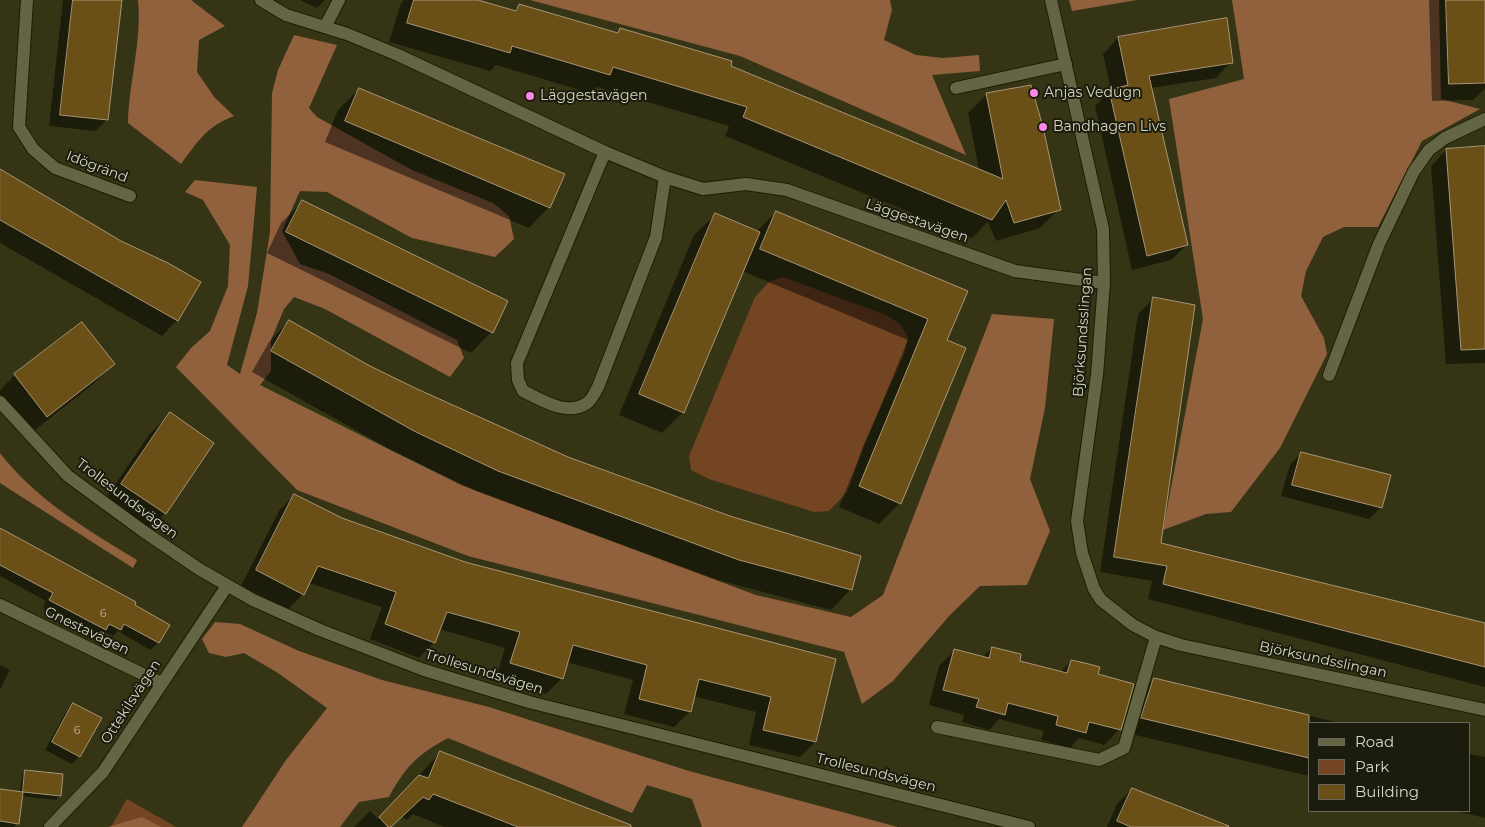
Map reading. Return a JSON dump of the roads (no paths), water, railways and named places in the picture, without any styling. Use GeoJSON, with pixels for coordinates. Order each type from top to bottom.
{"type":"FeatureCollection","features":[{"type":"Feature","properties":{"kind":"street","name":"Idögränd"},"geometry":{"type":"LineString","coordinates":[[27,0],[19,127],[33,149],[55,168],[130,196]]}},
{"type":"Feature","properties":{"kind":"street","name":"Läggestavägen"},"geometry":{"type":"LineString","coordinates":[[261,0],[286,15],[325,27],[398,55],[605,152],[703,189],[746,184],[787,190],[1015,271],[1104,283]]}},
{"type":"Feature","properties":{"kind":"street"},"geometry":{"type":"LineString","coordinates":[[325,27],[339,0]]}},
{"type":"Feature","properties":{"kind":"street","name":"Björksundsslingan"},"geometry":{"type":"LineString","coordinates":[[1052,0],[1103,229],[1104,283],[1097,375],[1076,521],[1082,553],[1094,589],[1101,600],[1133,625],[1156,637],[1181,645],[1485,710]]}},
{"type":"Feature","properties":{"kind":"street"},"geometry":{"type":"LineString","coordinates":[[956,88],[1066,64]]}},
{"type":"Feature","properties":{"kind":"street"},"geometry":{"type":"LineString","coordinates":[[1329,375],[1379,244],[1414,171],[1429,150],[1445,138],[1485,119]]}},
{"type":"Feature","properties":{"kind":"street"},"geometry":{"type":"LineString","coordinates":[[605,152],[517,363],[518,380],[523,391],[559,407],[576,408],[589,403],[598,387],[656,237],[665,176]]}},
{"type":"Feature","properties":{"kind":"street","name":"Trollesundsvägen"},"geometry":{"type":"LineString","coordinates":[[0,402],[68,476],[143,531],[227,586],[253,600],[320,630],[424,670],[521,699],[986,821],[1028,827]]}},
{"type":"Feature","properties":{"kind":"street","name":"Ottekilsvägen"},"geometry":{"type":"LineString","coordinates":[[50,827],[103,772],[227,586]]}},
{"type":"Feature","properties":{"kind":"street","name":"Gnestavägen"},"geometry":{"type":"LineString","coordinates":[[0,605],[161,683]]}},
{"type":"Feature","properties":{"kind":"street"},"geometry":{"type":"LineString","coordinates":[[937,727],[1099,760],[1124,748],[1156,637]]}},
{"type":"Feature","properties":{"kind":"place","name":"Anjas Vedugn"},"geometry":{"type":"Point","coordinates":[1034,93]}},
{"type":"Feature","properties":{"kind":"place","name":"Läggestavägen"},"geometry":{"type":"Point","coordinates":[530,96]}},
{"type":"Feature","properties":{"kind":"place","name":"Bandhagen Livs"},"geometry":{"type":"Point","coordinates":[1043,127]}}]}
